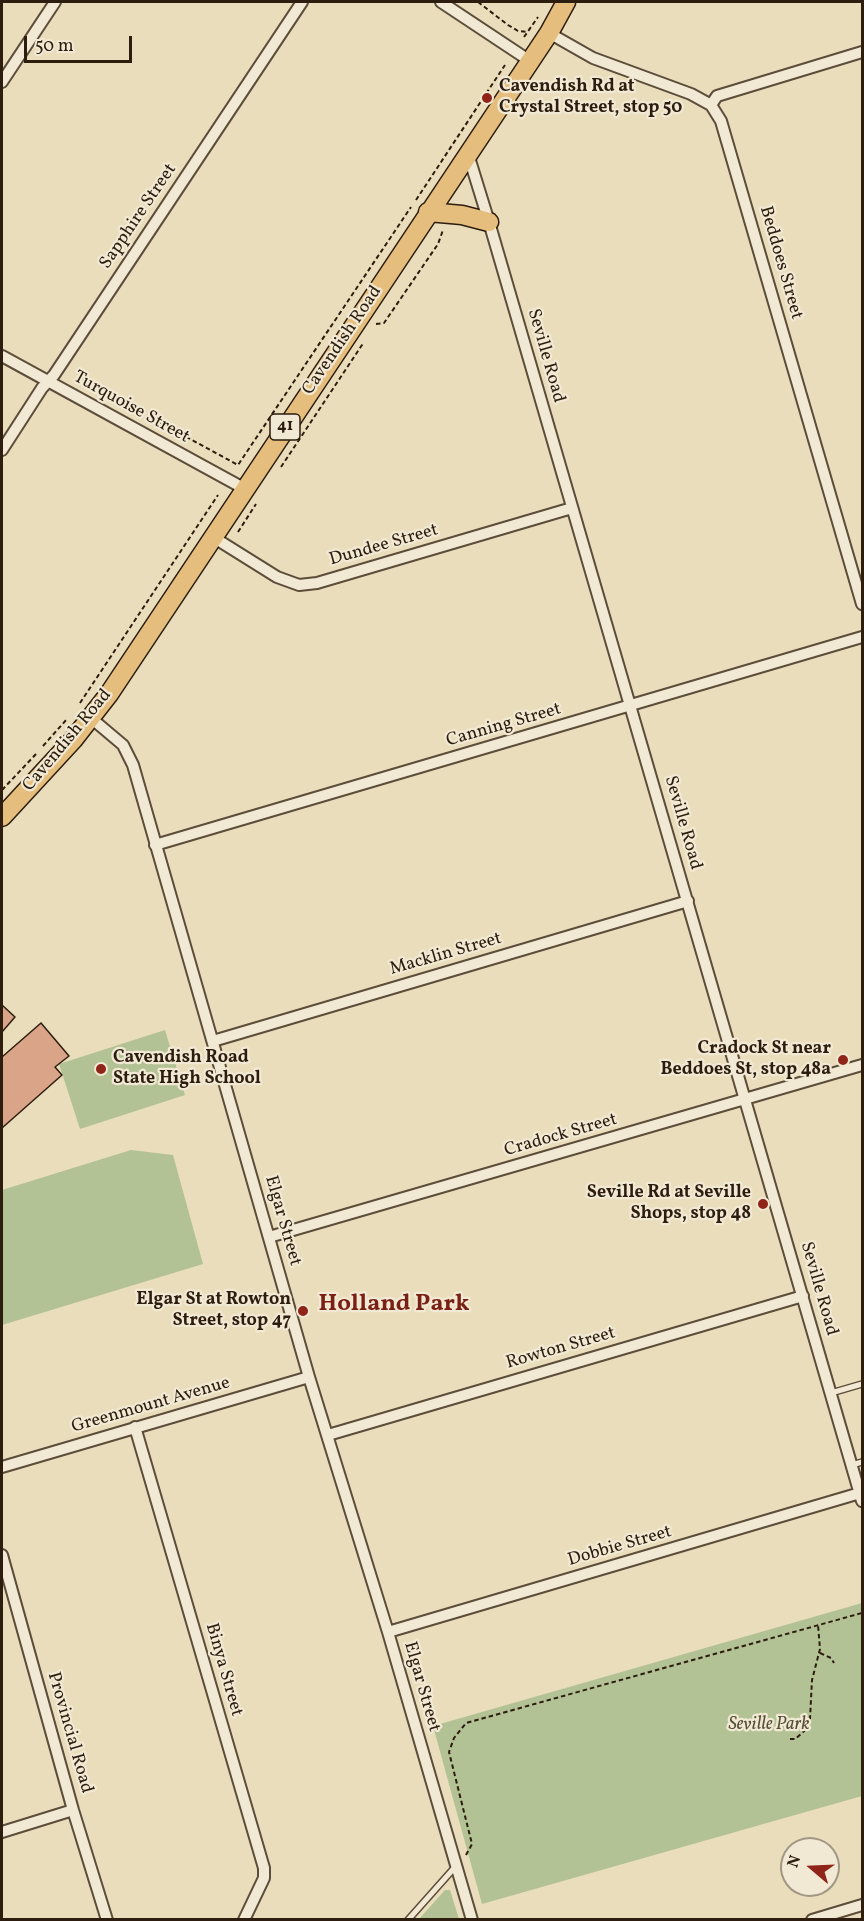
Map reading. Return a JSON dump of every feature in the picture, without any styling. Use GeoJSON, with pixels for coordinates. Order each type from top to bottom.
{"type":"FeatureCollection","features":[{"type":"Feature","properties":{"kind":"main road","name":"Cavendish Road"},"geometry":{"type":"LineString","coordinates":[[2,817],[52,764],[85,711],[124,672],[549,33],[566,2]]}},
{"type":"Feature","properties":{"kind":"main road"},"geometry":{"type":"LineString","coordinates":[[428,212],[462,215],[489,222]]}},
{"type":"Feature","properties":{"kind":"street"},"geometry":{"type":"LineString","coordinates":[[2,82],[55,2]]}},
{"type":"Feature","properties":{"kind":"street","name":"Sapphire Street"},"geometry":{"type":"LineString","coordinates":[[2,450],[302,2]]}},
{"type":"Feature","properties":{"kind":"street"},"geometry":{"type":"LineString","coordinates":[[441,2],[530,61]]}},
{"type":"Feature","properties":{"kind":"street"},"geometry":{"type":"LineString","coordinates":[[549,33],[593,58],[691,94],[711,105],[717,96],[862,52]]}},
{"type":"Feature","properties":{"kind":"street","name":"Beddoes Street"},"geometry":{"type":"LineString","coordinates":[[711,105],[722,121],[862,604]]}},
{"type":"Feature","properties":{"kind":"street","name":"Seville Road"},"geometry":{"type":"LineString","coordinates":[[468,154],[831,1393],[857,1463],[861,1497]]}},
{"type":"Feature","properties":{"kind":"street","name":"Turquoise Street"},"geometry":{"type":"LineString","coordinates":[[2,356],[245,489]]}},
{"type":"Feature","properties":{"kind":"street","name":"Dundee Street"},"geometry":{"type":"LineString","coordinates":[[213,537],[276,577],[299,585],[317,583],[572,508]]}},
{"type":"Feature","properties":{"kind":"street","name":"Canning Street"},"geometry":{"type":"LineString","coordinates":[[155,845],[631,705],[641,700],[862,637]]}},
{"type":"Feature","properties":{"kind":"street","name":"Elgar Street"},"geometry":{"type":"LineString","coordinates":[[85,711],[118,740],[130,758],[309,1377],[388,1632],[472,1920]]}},
{"type":"Feature","properties":{"kind":"street","name":"Macklin Street"},"geometry":{"type":"LineString","coordinates":[[213,1041],[687,901]]}},
{"type":"Feature","properties":{"kind":"street","name":"Cradock Street"},"geometry":{"type":"LineString","coordinates":[[269,1237],[862,1065]]}},
{"type":"Feature","properties":{"kind":"street","name":"Rowton Street"},"geometry":{"type":"LineString","coordinates":[[328,1435],[803,1296]]}},
{"type":"Feature","properties":{"kind":"street","name":"Greenmount Avenue"},"geometry":{"type":"LineString","coordinates":[[2,1467],[309,1377]]}},
{"type":"Feature","properties":{"kind":"street","name":"Binya Street"},"geometry":{"type":"LineString","coordinates":[[135,1427],[264,1868],[264,1878],[244,1920]]}},
{"type":"Feature","properties":{"kind":"street","name":"Dobbie Street"},"geometry":{"type":"LineString","coordinates":[[388,1632],[861,1497]]}},
{"type":"Feature","properties":{"kind":"street","name":"Provincial Road"},"geometry":{"type":"LineString","coordinates":[[2,1555],[73,1810],[107,1920]]}},
{"type":"Feature","properties":{"kind":"street"},"geometry":{"type":"LineString","coordinates":[[2,1832],[73,1810]]}},
{"type":"Feature","properties":{"kind":"street"},"geometry":{"type":"LineString","coordinates":[[812,1920],[862,1905]]}},
{"type":"Feature","properties":{"kind":"lane"},"geometry":{"type":"LineString","coordinates":[[831,1393],[862,1384]]}},
{"type":"Feature","properties":{"kind":"lane"},"geometry":{"type":"LineString","coordinates":[[408,1920],[456,1866]]}},
{"type":"Feature","properties":{"kind":"path"},"geometry":{"type":"LineString","coordinates":[[478,2],[508,25],[518,31],[527,32],[524,37]]}},
{"type":"Feature","properties":{"kind":"path"},"geometry":{"type":"LineString","coordinates":[[77,372],[89,384],[238,465],[506,65]]}},
{"type":"Feature","properties":{"kind":"path"},"geometry":{"type":"LineString","coordinates":[[370,333],[376,323],[384,323],[438,244],[444,228],[450,226]]}},
{"type":"Feature","properties":{"kind":"path"},"geometry":{"type":"LineString","coordinates":[[280,469],[364,343]]}},
{"type":"Feature","properties":{"kind":"path"},"geometry":{"type":"LineString","coordinates":[[85,711],[218,495]]}},
{"type":"Feature","properties":{"kind":"path"},"geometry":{"type":"LineString","coordinates":[[238,532],[262,496]]}},
{"type":"Feature","properties":{"kind":"path"},"geometry":{"type":"LineString","coordinates":[[2,790],[69,717]]}},
{"type":"Feature","properties":{"kind":"path"},"geometry":{"type":"LineString","coordinates":[[456,1866],[470,1851],[472,1844],[448,1752],[454,1738],[466,1723],[862,1613]]}},
{"type":"Feature","properties":{"kind":"path"},"geometry":{"type":"LineString","coordinates":[[790,1739],[795,1739],[807,1728],[810,1719],[812,1680],[820,1653],[818,1625]]}},
{"type":"Feature","properties":{"kind":"path"},"geometry":{"type":"LineString","coordinates":[[820,1653],[831,1658],[834,1663]]}},
{"type":"Feature","properties":{"kind":"green space"},"geometry":{"type":"Polygon","coordinates":[[[165,1030],[185,1095],[80,1129],[59,1064],[165,1030]]]}},
{"type":"Feature","properties":{"kind":"green space"},"geometry":{"type":"Polygon","coordinates":[[[131,1150],[173,1155],[203,1264],[2,1325],[2,1190],[131,1150]]]}},
{"type":"Feature","properties":{"kind":"green space","name":"Seville Park"},"geometry":{"type":"Polygon","coordinates":[[[862,1603],[862,1796],[482,1904],[433,1726],[862,1603]]]}},
{"type":"Feature","properties":{"kind":"green space"},"geometry":{"type":"Polygon","coordinates":[[[445,1890],[450,1890],[459,1919],[419,1919],[445,1890]]]}},
{"type":"Feature","properties":{"kind":"building"},"geometry":{"type":"Polygon","coordinates":[[[2,1005],[15,1017],[2,1032],[2,1005]]]}},
{"type":"Feature","properties":{"kind":"building"},"geometry":{"type":"Polygon","coordinates":[[[41,1023],[69,1056],[55,1067],[62,1075],[2,1128],[2,1057],[41,1023]]]}},
{"type":"Feature","properties":{"kind":"place","name":"Cavendish Rd at Crystal Street, stop 50"},"geometry":{"type":"Point","coordinates":[487,98]}},
{"type":"Feature","properties":{"kind":"place","name":"Cradock St near Beddoes St, stop 48a"},"geometry":{"type":"Point","coordinates":[843,1060]}},
{"type":"Feature","properties":{"kind":"place","name":"Cavendish Road State High School"},"geometry":{"type":"Point","coordinates":[101,1069]}},
{"type":"Feature","properties":{"kind":"place","name":"Seville Rd at Seville Shops, stop 48"},"geometry":{"type":"Point","coordinates":[763,1204]}},
{"type":"Feature","properties":{"kind":"place","name":"Elgar St at Rowton Street, stop 47"},"geometry":{"type":"Point","coordinates":[303,1311]}},
{"type":"Feature","properties":{"kind":"district","name":"Holland Park"},"geometry":{"type":"Point","coordinates":[394,1306]}}]}
